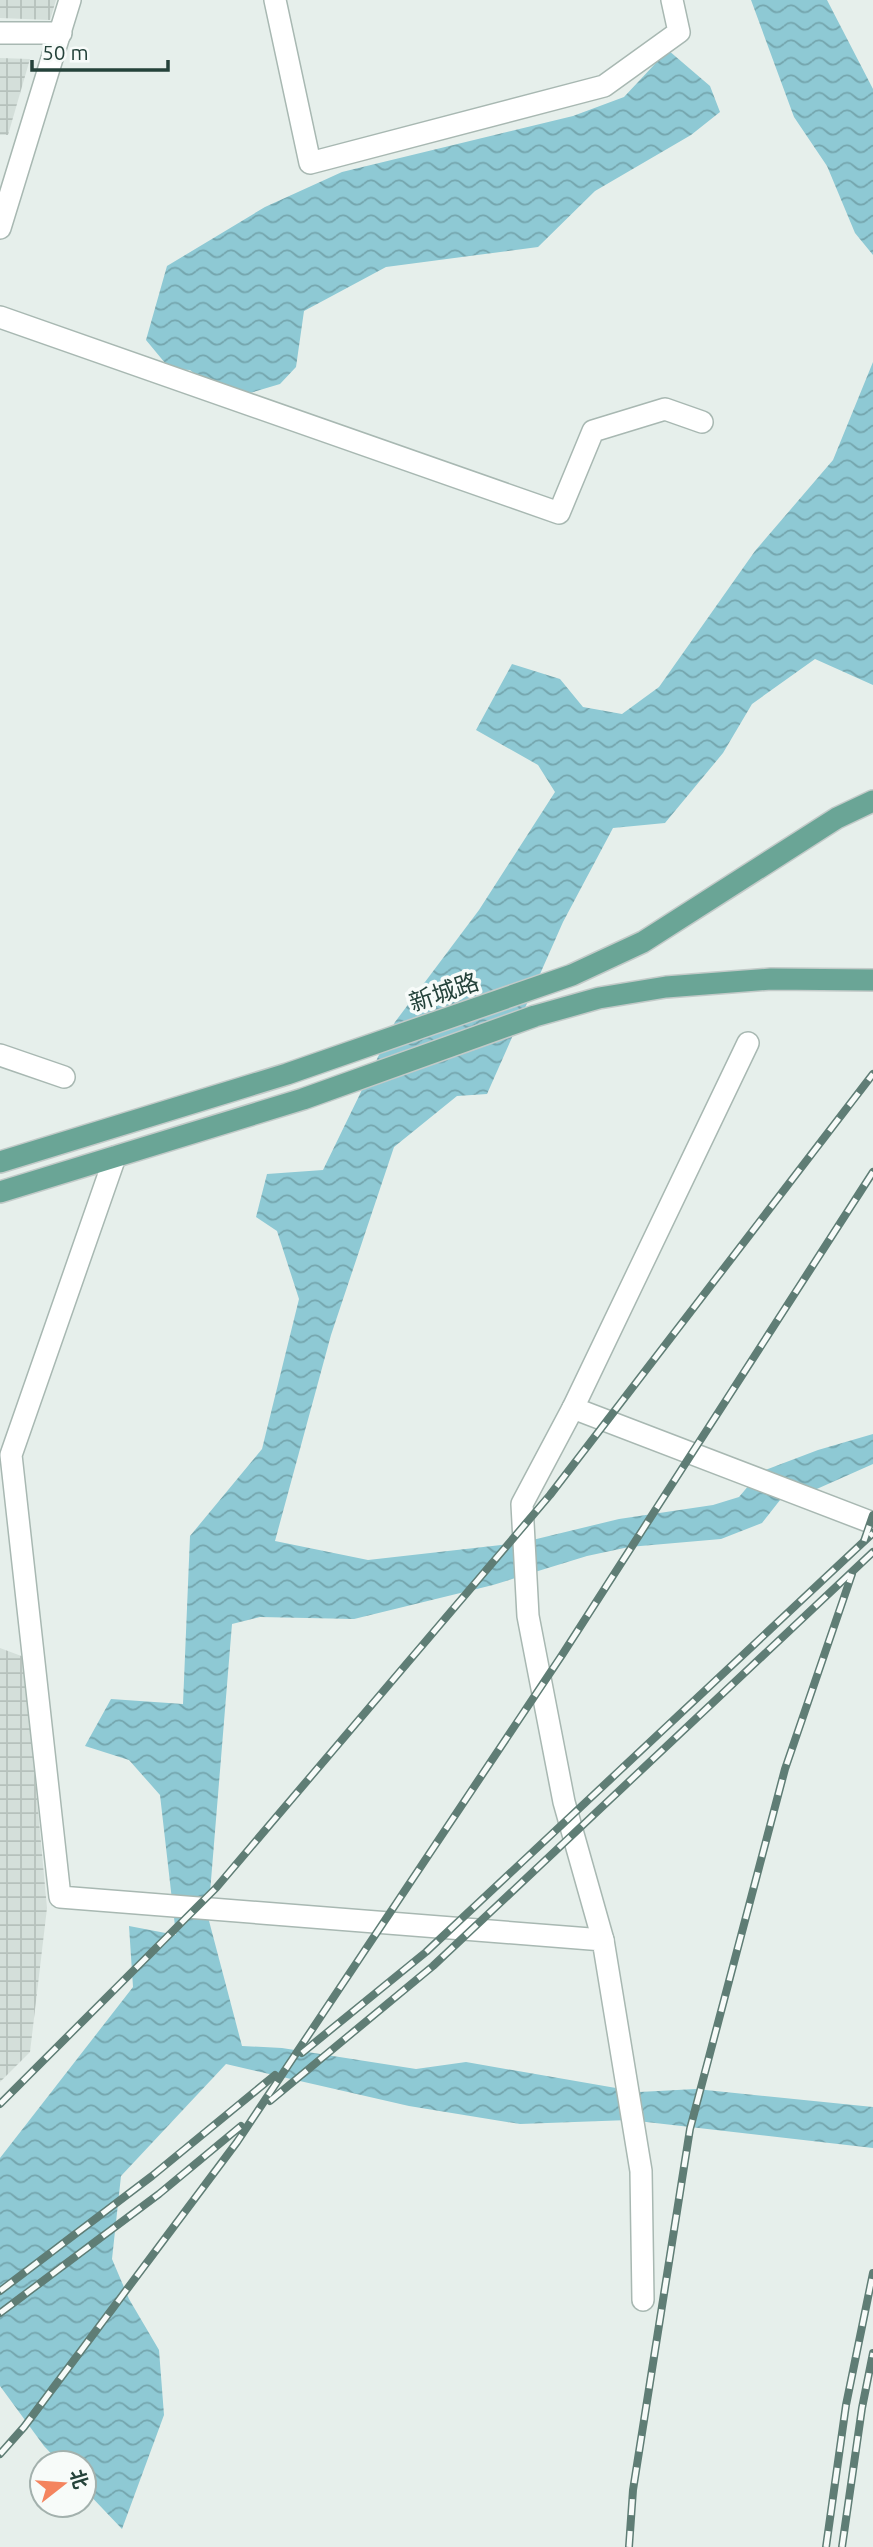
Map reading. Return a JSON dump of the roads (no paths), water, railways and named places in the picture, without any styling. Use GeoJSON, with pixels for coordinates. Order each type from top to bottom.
{"type":"FeatureCollection","features":[{"type":"Feature","properties":{"kind":"main road","name":"新城路"},"geometry":{"type":"LineString","coordinates":[[0,1163],[287,1074],[572,975],[643,942],[837,818],[873,801]]}},
{"type":"Feature","properties":{"kind":"main road"},"geometry":{"type":"LineString","coordinates":[[0,1192],[303,1099],[522,1021],[599,998],[666,986],[771,979],[873,980]]}},
{"type":"Feature","properties":{"kind":"street"},"geometry":{"type":"LineString","coordinates":[[0,228],[70,0]]}},
{"type":"Feature","properties":{"kind":"street"},"geometry":{"type":"LineString","coordinates":[[275,0],[310,163],[604,86],[679,32],[672,0]]}},
{"type":"Feature","properties":{"kind":"street"},"geometry":{"type":"LineString","coordinates":[[0,33],[61,33]]}},
{"type":"Feature","properties":{"kind":"street"},"geometry":{"type":"LineString","coordinates":[[0,317],[559,513],[593,431],[665,410],[702,422]]}},
{"type":"Feature","properties":{"kind":"street"},"geometry":{"type":"LineString","coordinates":[[643,2300],[641,2171],[603,1940],[564,1802],[528,1616],[522,1504],[573,1408],[748,1043]]}},
{"type":"Feature","properties":{"kind":"street"},"geometry":{"type":"LineString","coordinates":[[0,1055],[64,1077]]}},
{"type":"Feature","properties":{"kind":"street"},"geometry":{"type":"LineString","coordinates":[[115,1157],[11,1455],[60,1897],[603,1940]]}},
{"type":"Feature","properties":{"kind":"street"},"geometry":{"type":"LineString","coordinates":[[573,1408],[873,1523]]}},
{"type":"Feature","properties":{"kind":"water"},"geometry":{"type":"Polygon","coordinates":[[[751,0],[827,0],[873,89],[873,255],[855,233],[827,166],[794,117],[751,0]]]}},
{"type":"Feature","properties":{"kind":"water"},"geometry":{"type":"Polygon","coordinates":[[[668,50],[710,86],[720,112],[691,135],[595,191],[538,247],[386,267],[304,311],[296,367],[280,384],[227,400],[190,370],[170,369],[146,340],[167,266],[265,207],[342,172],[573,116],[624,97],[668,50]]]}},
{"type":"Feature","properties":{"kind":"water"},"geometry":{"type":"Polygon","coordinates":[[[873,362],[873,685],[815,659],[752,704],[723,753],[665,823],[613,828],[563,922],[487,1094],[457,1096],[394,1147],[331,1335],[275,1541],[368,1560],[520,1543],[619,1519],[713,1505],[739,1497],[760,1472],[818,1450],[873,1434],[873,1464],[810,1492],[784,1495],[762,1523],[721,1539],[629,1547],[587,1556],[493,1585],[354,1619],[260,1617],[232,1624],[208,1917],[242,2046],[282,2048],[416,2069],[466,2062],[639,2092],[696,2089],[873,2107],[873,2148],[629,2120],[520,2124],[409,2106],[226,2064],[121,2176],[112,2259],[129,2299],[159,2350],[164,2415],[122,2529],[98,2504],[98,2449],[47,2449],[0,2386],[0,2158],[133,1987],[129,1926],[176,1935],[160,1795],[129,1760],[85,1746],[111,1699],[183,1704],[190,1536],[262,1449],[299,1299],[277,1231],[256,1217],[267,1174],[323,1170],[395,1022],[479,910],[555,792],[538,765],[476,730],[512,664],[560,679],[583,707],[622,714],[659,687],[755,551],[833,460],[873,362]]]}},
{"type":"Feature","properties":{"kind":"railway"},"geometry":{"type":"LineString","coordinates":[[0,2104],[216,1888],[550,1495],[873,1074]]}},
{"type":"Feature","properties":{"kind":"railway"},"geometry":{"type":"LineString","coordinates":[[0,2454],[24,2427],[237,2142],[562,1655],[873,1172]]}},
{"type":"Feature","properties":{"kind":"railway"},"geometry":{"type":"LineString","coordinates":[[864,1541],[873,1515]]}},
{"type":"Feature","properties":{"kind":"railway"},"geometry":{"type":"LineString","coordinates":[[302,2053],[426,1952],[873,1533]]}},
{"type":"Feature","properties":{"kind":"railway"},"geometry":{"type":"LineString","coordinates":[[270,2101],[433,1966],[873,1552]]}},
{"type":"Feature","properties":{"kind":"railway"},"geometry":{"type":"LineString","coordinates":[[629,2547],[633,2490],[690,2129],[785,1769],[852,1574]]}},
{"type":"Feature","properties":{"kind":"railway"},"geometry":{"type":"LineString","coordinates":[[0,2291],[152,2176],[275,2075]]}},
{"type":"Feature","properties":{"kind":"railway"},"geometry":{"type":"LineString","coordinates":[[0,2313],[159,2194],[241,2126]]}},
{"type":"Feature","properties":{"kind":"railway"},"geometry":{"type":"LineString","coordinates":[[826,2547],[846,2405],[873,2273]]}},
{"type":"Feature","properties":{"kind":"railway"},"geometry":{"type":"LineString","coordinates":[[842,2547],[862,2408],[873,2353]]}}]}
